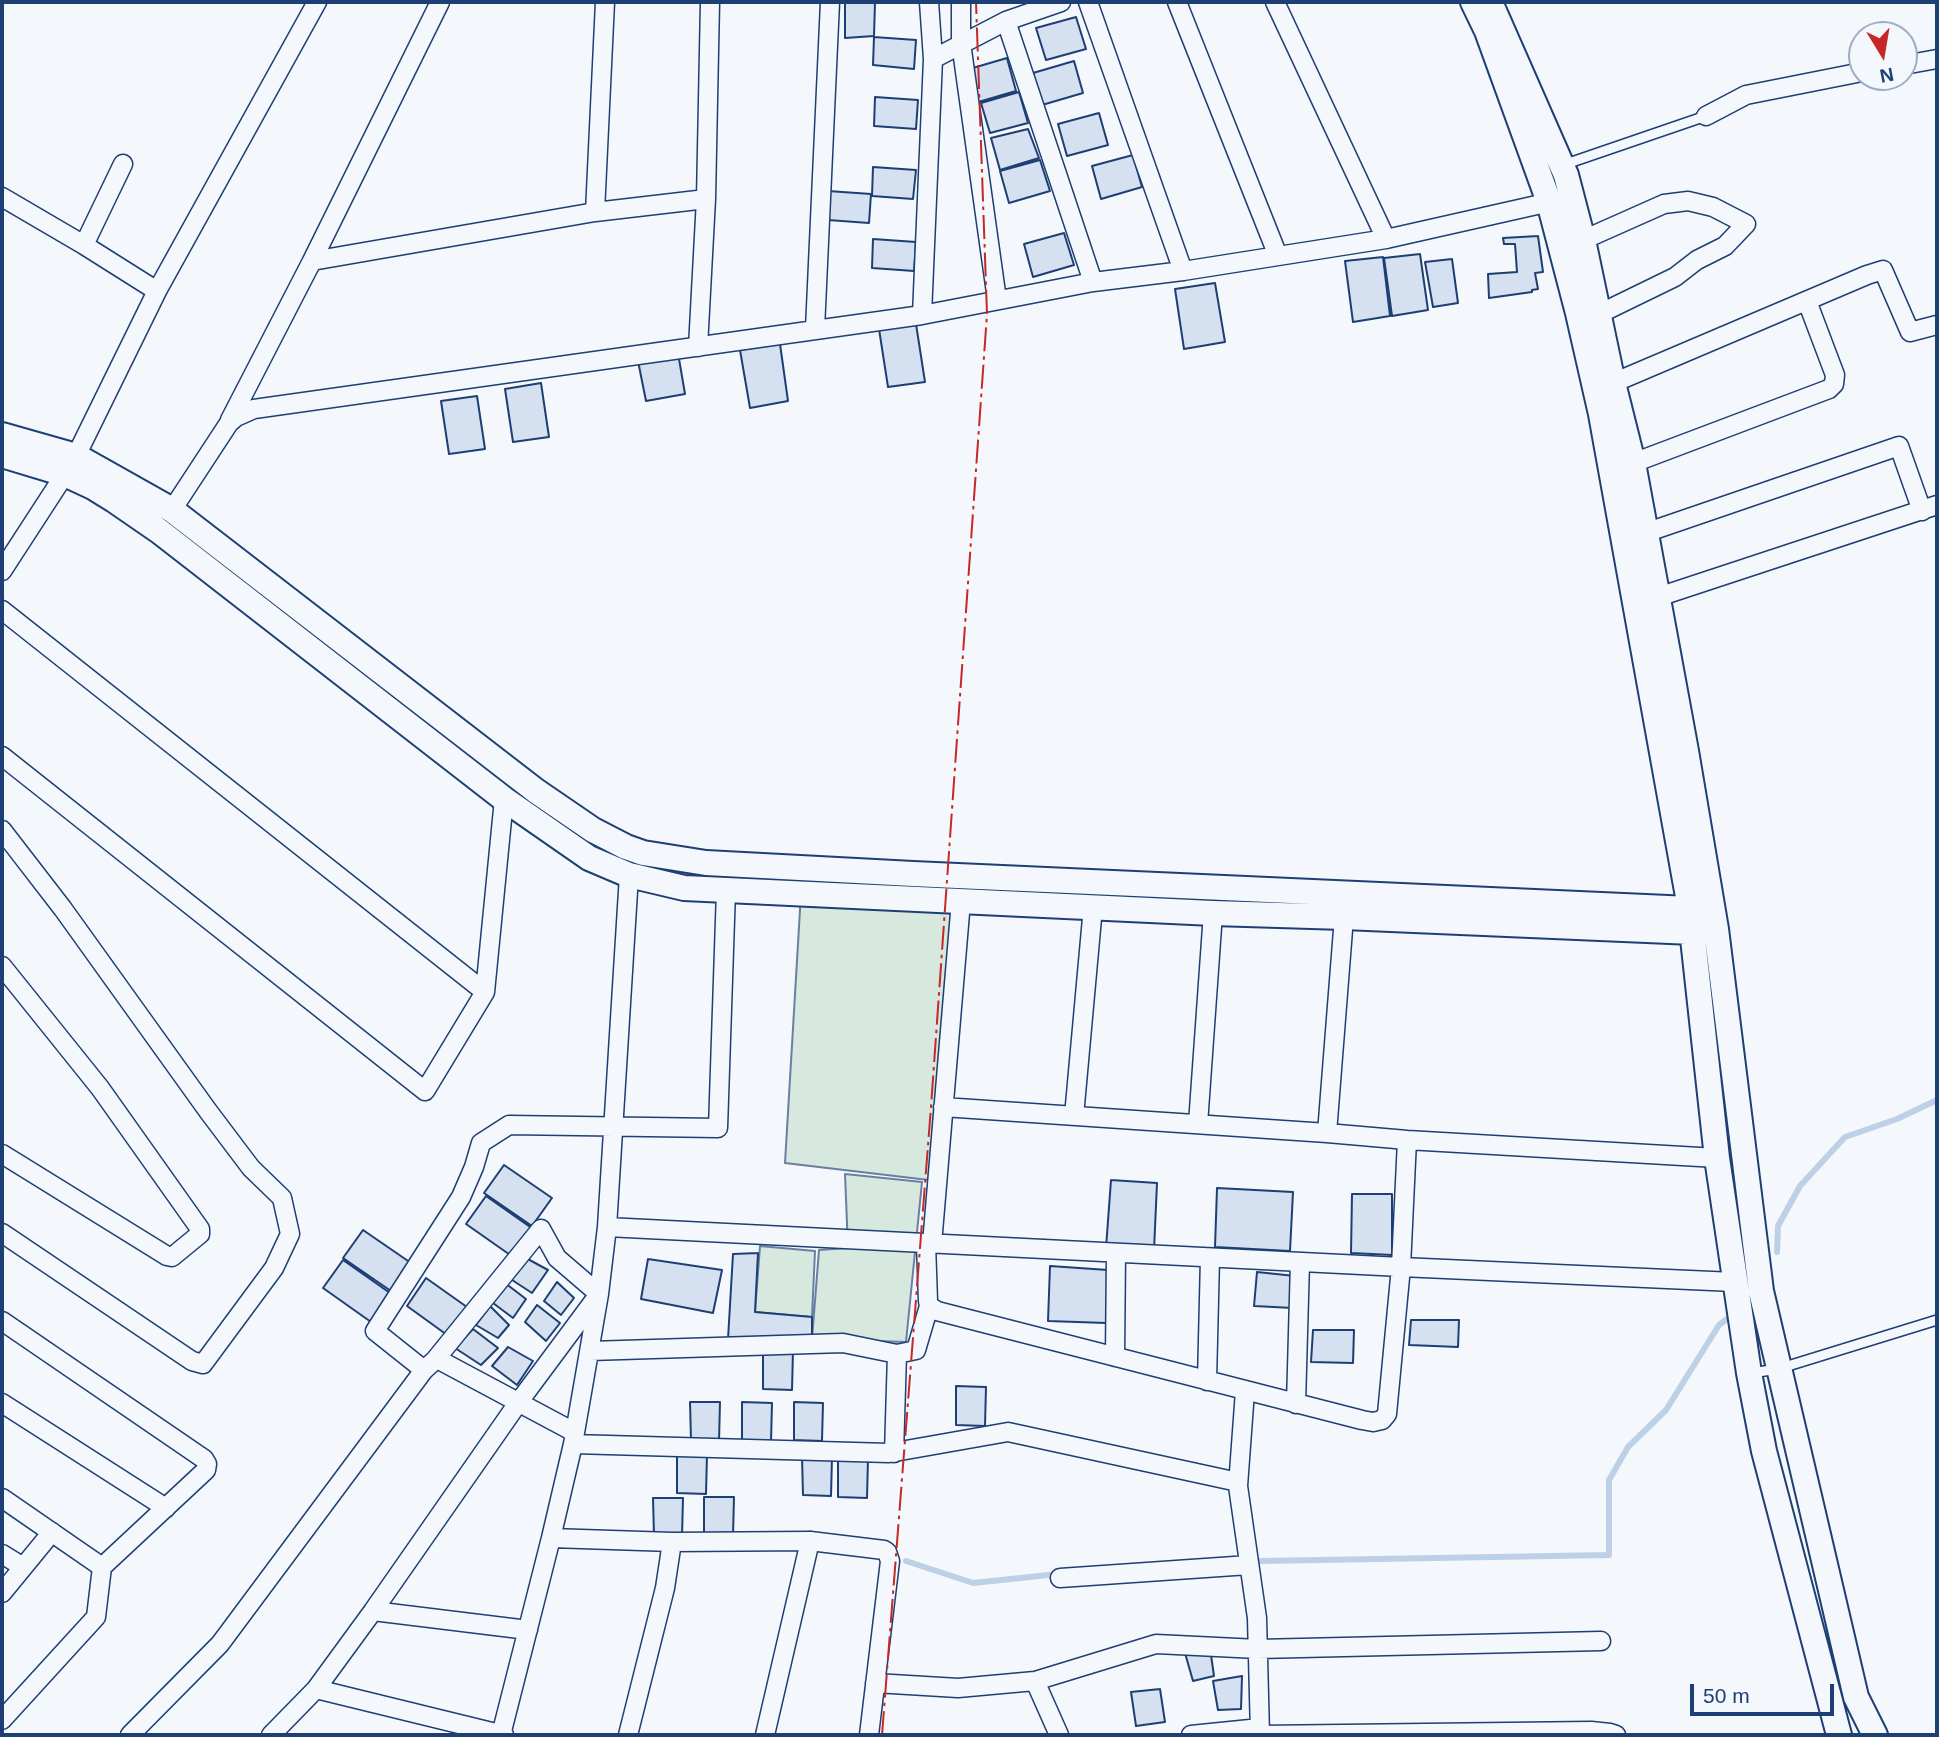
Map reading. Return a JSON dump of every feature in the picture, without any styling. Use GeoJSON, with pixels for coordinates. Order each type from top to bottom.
{"type":"FeatureCollection","features":[{"type":"Feature","properties":{"kind":"street"},"geometry":{"type":"LineString","coordinates":[[2,571],[71,465],[157,291],[317,2]]}},
{"type":"Feature","properties":{"kind":"street"},"geometry":{"type":"LineString","coordinates":[[173,510],[229,424],[440,2]]}},
{"type":"Feature","properties":{"kind":"street"},"geometry":{"type":"LineString","coordinates":[[595,212],[605,2]]}},
{"type":"Feature","properties":{"kind":"street"},"geometry":{"type":"LineString","coordinates":[[698,347],[706,199],[710,2]]}},
{"type":"Feature","properties":{"kind":"street"},"geometry":{"type":"LineString","coordinates":[[815,329],[830,2]]}},
{"type":"Feature","properties":{"kind":"street"},"geometry":{"type":"LineString","coordinates":[[922,315],[933,59],[929,2]]}},
{"type":"Feature","properties":{"kind":"street"},"geometry":{"type":"LineString","coordinates":[[961,2],[961,43],[997,300]]}},
{"type":"Feature","properties":{"kind":"street"},"geometry":{"type":"LineString","coordinates":[[933,59],[1006,21],[1061,2]]}},
{"type":"Feature","properties":{"kind":"street"},"geometry":{"type":"LineString","coordinates":[[1088,2],[1183,271]]}},
{"type":"Feature","properties":{"kind":"street"},"geometry":{"type":"LineString","coordinates":[[1177,2],[1278,256]]}},
{"type":"Feature","properties":{"kind":"street"},"geometry":{"type":"LineString","coordinates":[[1275,2],[1386,239]]}},
{"type":"Feature","properties":{"kind":"street"},"geometry":{"type":"LineString","coordinates":[[1472,2],[1561,200],[1583,240],[1633,463],[1686,751],[1703,919],[1717,1158],[1748,1373],[1764,1451],[1839,1735]]}},
{"type":"Feature","properties":{"kind":"street"},"geometry":{"type":"LineString","coordinates":[[1490,2],[1563,165],[1561,200],[1578,313],[1601,414],[1652,690],[1703,919],[1760,1291],[1856,1697],[1875,1735]]}},
{"type":"Feature","properties":{"kind":"street"},"geometry":{"type":"LineString","coordinates":[[1006,21],[1093,282]]}},
{"type":"Feature","properties":{"kind":"street"},"geometry":{"type":"LineString","coordinates":[[1918,62],[1937,59]]}},
{"type":"Feature","properties":{"kind":"street"},"geometry":{"type":"LineString","coordinates":[[1706,116],[1746,95],[1848,75]]}},
{"type":"Feature","properties":{"kind":"street"},"geometry":{"type":"LineString","coordinates":[[84,245],[123,164]]}},
{"type":"Feature","properties":{"kind":"street"},"geometry":{"type":"LineString","coordinates":[[2,197],[157,291]]}},
{"type":"Feature","properties":{"kind":"street"},"geometry":{"type":"LineString","coordinates":[[312,261],[595,212],[706,199]]}},
{"type":"Feature","properties":{"kind":"street"},"geometry":{"type":"LineString","coordinates":[[229,424],[236,417],[254,409],[922,315],[1093,282],[1183,271],[1386,239],[1561,200]]}},
{"type":"Feature","properties":{"kind":"street"},"geometry":{"type":"LineString","coordinates":[[1583,240],[1664,204],[1688,201],[1713,207],[1746,224],[1725,246],[1697,260],[1675,277],[1599,314]]}},
{"type":"Feature","properties":{"kind":"street"},"geometry":{"type":"LineString","coordinates":[[1613,383],[1883,270],[1910,332],[1937,325]]}},
{"type":"Feature","properties":{"kind":"street"},"geometry":{"type":"LineString","coordinates":[[1633,463],[1829,389],[1834,384],[1835,375],[1807,300]]}},
{"type":"Feature","properties":{"kind":"street"},"geometry":{"type":"LineString","coordinates":[[2,435],[173,510],[536,791],[593,830],[643,853],[706,863],[1703,919]]}},
{"type":"Feature","properties":{"kind":"street"},"geometry":{"type":"LineString","coordinates":[[1645,533],[1899,446],[1930,508],[1658,597]]}},
{"type":"Feature","properties":{"kind":"street"},"geometry":{"type":"LineString","coordinates":[[2,455],[71,465],[103,494],[159,531],[504,799],[589,858],[629,875],[684,888],[1213,913],[1344,917],[1703,919]]}},
{"type":"Feature","properties":{"kind":"street"},"geometry":{"type":"LineString","coordinates":[[2,610],[485,992]]}},
{"type":"Feature","properties":{"kind":"street"},"geometry":{"type":"LineString","coordinates":[[2,756],[425,1091],[485,992],[504,799]]}},
{"type":"Feature","properties":{"kind":"street"},"geometry":{"type":"LineString","coordinates":[[2,1233],[192,1361],[203,1364],[274,1268],[290,1234],[282,1198],[251,1168],[63,909],[4,839]]}},
{"type":"Feature","properties":{"kind":"street"},"geometry":{"type":"LineString","coordinates":[[316,1689],[502,1735],[573,1438],[599,1294],[607,1227],[629,875]]}},
{"type":"Feature","properties":{"kind":"street"},"geometry":{"type":"LineString","coordinates":[[430,1365],[375,1331],[461,1197],[481,1143],[509,1125],[718,1128],[726,890]]}},
{"type":"Feature","properties":{"kind":"street"},"geometry":{"type":"LineString","coordinates":[[590,1351],[843,1343],[897,1354],[916,1350],[929,1306],[929,1243],[961,901]]}},
{"type":"Feature","properties":{"kind":"street"},"geometry":{"type":"LineString","coordinates":[[1074,1116],[1093,907]]}},
{"type":"Feature","properties":{"kind":"street"},"geometry":{"type":"LineString","coordinates":[[1198,1124],[1213,913]]}},
{"type":"Feature","properties":{"kind":"street"},"geometry":{"type":"LineString","coordinates":[[1327,1133],[1344,917]]}},
{"type":"Feature","properties":{"kind":"street"},"geometry":{"type":"LineString","coordinates":[[2,1154],[167,1256],[172,1256],[201,1231],[100,1088],[4,973]]}},
{"type":"Feature","properties":{"kind":"street"},"geometry":{"type":"LineString","coordinates":[[943,1107],[1407,1140],[1717,1158]]}},
{"type":"Feature","properties":{"kind":"street"},"geometry":{"type":"LineString","coordinates":[[929,1306],[937,1311],[1296,1404],[1362,1420],[1382,1420],[1387,1414],[1401,1267],[1407,1140]]}},
{"type":"Feature","properties":{"kind":"street"},"geometry":{"type":"LineString","coordinates":[[607,1227],[1734,1282]]}},
{"type":"Feature","properties":{"kind":"street"},"geometry":{"type":"LineString","coordinates":[[130,1735],[220,1644],[430,1365],[541,1229],[557,1258],[599,1294]]}},
{"type":"Feature","properties":{"kind":"street"},"geometry":{"type":"LineString","coordinates":[[1115,1357],[1116,1253]]}},
{"type":"Feature","properties":{"kind":"street"},"geometry":{"type":"LineString","coordinates":[[1207,1381],[1210,1258]]}},
{"type":"Feature","properties":{"kind":"street"},"geometry":{"type":"LineString","coordinates":[[1296,1404],[1300,1262]]}},
{"type":"Feature","properties":{"kind":"street"},"geometry":{"type":"LineString","coordinates":[[271,1735],[316,1689],[518,1403],[599,1294]]}},
{"type":"Feature","properties":{"kind":"street"},"geometry":{"type":"LineString","coordinates":[[2,1321],[207,1464],[206,1470],[102,1567],[96,1617],[2,1720]]}},
{"type":"Feature","properties":{"kind":"street"},"geometry":{"type":"LineString","coordinates":[[894,1453],[897,1354]]}},
{"type":"Feature","properties":{"kind":"street"},"geometry":{"type":"LineString","coordinates":[[430,1365],[441,1361],[518,1403],[573,1438],[894,1453],[1008,1432],[1238,1482]]}},
{"type":"Feature","properties":{"kind":"street"},"geometry":{"type":"LineString","coordinates":[[1245,1391],[1238,1482],[1257,1618],[1260,1733]]}},
{"type":"Feature","properties":{"kind":"street"},"geometry":{"type":"LineString","coordinates":[[2,1403],[166,1508]]}},
{"type":"Feature","properties":{"kind":"street"},"geometry":{"type":"LineString","coordinates":[[2,1497],[102,1567]]}},
{"type":"Feature","properties":{"kind":"street"},"geometry":{"type":"LineString","coordinates":[[2,1593],[52,1532]]}},
{"type":"Feature","properties":{"kind":"street"},"geometry":{"type":"LineString","coordinates":[[551,1538],[672,1542],[810,1541],[884,1550],[890,1556],[869,1735]]}},
{"type":"Feature","properties":{"kind":"street"},"geometry":{"type":"LineString","coordinates":[[765,1735],[810,1541]]}},
{"type":"Feature","properties":{"kind":"street"},"geometry":{"type":"LineString","coordinates":[[628,1735],[664,1588],[672,1542]]}},
{"type":"Feature","properties":{"kind":"street"},"geometry":{"type":"LineString","coordinates":[[2,1554],[23,1567]]}},
{"type":"Feature","properties":{"kind":"street"},"geometry":{"type":"LineString","coordinates":[[1060,1578],[1249,1565]]}},
{"type":"Feature","properties":{"kind":"street"},"geometry":{"type":"LineString","coordinates":[[373,1611],[528,1630]]}},
{"type":"Feature","properties":{"kind":"street"},"geometry":{"type":"LineString","coordinates":[[875,1683],[958,1688],[1035,1681],[1156,1644],[1258,1650],[1601,1641]]}},
{"type":"Feature","properties":{"kind":"street"},"geometry":{"type":"LineString","coordinates":[[1035,1681],[1059,1735]]}},
{"type":"Feature","properties":{"kind":"street"},"geometry":{"type":"LineString","coordinates":[[1191,1735],[1591,1731],[1616,1735]]}},
{"type":"Feature","properties":{"kind":"lane"},"geometry":{"type":"LineString","coordinates":[[1563,165],[1706,116]]}},
{"type":"Feature","properties":{"kind":"lane"},"geometry":{"type":"LineString","coordinates":[[1748,1373],[1777,1369],[1937,1320]]}},
{"type":"Feature","properties":{"kind":"shaded area"},"geometry":{"type":"Polygon","coordinates":[[[801,893],[961,901],[937,1181],[785,1163],[801,893]]]}},
{"type":"Feature","properties":{"kind":"shaded area"},"geometry":{"type":"Polygon","coordinates":[[[845,1174],[922,1182],[906,1342],[812,1339],[819,1250],[848,1248],[845,1174]]]}},
{"type":"Feature","properties":{"kind":"shaded area"},"geometry":{"type":"Polygon","coordinates":[[[760,1246],[815,1251],[812,1317],[755,1312],[760,1246]]]}},
{"type":"Feature","properties":{"kind":"building"},"geometry":{"type":"Polygon","coordinates":[[[845,2],[875,2],[874,36],[845,38],[845,2]]]}},
{"type":"Feature","properties":{"kind":"building"},"geometry":{"type":"Polygon","coordinates":[[[1076,17],[1086,49],[1046,60],[1036,28],[1076,17]]]}},
{"type":"Feature","properties":{"kind":"building"},"geometry":{"type":"Polygon","coordinates":[[[874,37],[916,40],[914,69],[873,65],[874,37]]]}},
{"type":"Feature","properties":{"kind":"building"},"geometry":{"type":"Polygon","coordinates":[[[1007,58],[1016,91],[975,103],[966,70],[1007,58]]]}},
{"type":"Feature","properties":{"kind":"building"},"geometry":{"type":"Polygon","coordinates":[[[1074,61],[1083,93],[1042,105],[1033,73],[1074,61]]]}},
{"type":"Feature","properties":{"kind":"building"},"geometry":{"type":"Polygon","coordinates":[[[1019,92],[1028,123],[990,133],[981,103],[1019,92]]]}},
{"type":"Feature","properties":{"kind":"building"},"geometry":{"type":"Polygon","coordinates":[[[875,97],[918,100],[916,129],[874,126],[875,97]]]}},
{"type":"Feature","properties":{"kind":"building"},"geometry":{"type":"Polygon","coordinates":[[[1099,113],[1108,145],[1067,156],[1058,124],[1099,113]]]}},
{"type":"Feature","properties":{"kind":"building"},"geometry":{"type":"Polygon","coordinates":[[[1028,129],[1039,158],[1000,170],[991,138],[1028,129]]]}},
{"type":"Feature","properties":{"kind":"building"},"geometry":{"type":"Polygon","coordinates":[[[1133,155],[1142,187],[1101,199],[1092,166],[1133,155]]]}},
{"type":"Feature","properties":{"kind":"building"},"geometry":{"type":"Polygon","coordinates":[[[1040,160],[1050,191],[1009,203],[1000,171],[1040,160]]]}},
{"type":"Feature","properties":{"kind":"building"},"geometry":{"type":"Polygon","coordinates":[[[873,167],[916,170],[913,199],[872,196],[873,167]]]}},
{"type":"Feature","properties":{"kind":"building"},"geometry":{"type":"Polygon","coordinates":[[[828,191],[871,194],[869,223],[828,220],[828,191]]]}},
{"type":"Feature","properties":{"kind":"building"},"geometry":{"type":"Polygon","coordinates":[[[1064,233],[1074,265],[1033,277],[1024,244],[1064,233]]]}},
{"type":"Feature","properties":{"kind":"building"},"geometry":{"type":"Polygon","coordinates":[[[1538,236],[1543,272],[1535,273],[1538,289],[1489,298],[1488,274],[1517,272],[1515,244],[1504,244],[1503,238],[1538,236]]]}},
{"type":"Feature","properties":{"kind":"building"},"geometry":{"type":"Polygon","coordinates":[[[873,239],[916,242],[914,271],[872,268],[873,239]]]}},
{"type":"Feature","properties":{"kind":"building"},"geometry":{"type":"Polygon","coordinates":[[[1420,254],[1428,310],[1392,316],[1384,258],[1420,254]]]}},
{"type":"Feature","properties":{"kind":"building"},"geometry":{"type":"Polygon","coordinates":[[[1383,257],[1390,316],[1353,322],[1345,261],[1383,257]]]}},
{"type":"Feature","properties":{"kind":"building"},"geometry":{"type":"Polygon","coordinates":[[[1452,259],[1458,303],[1433,307],[1425,262],[1452,259]]]}},
{"type":"Feature","properties":{"kind":"building"},"geometry":{"type":"Polygon","coordinates":[[[1215,283],[1225,342],[1184,349],[1175,289],[1215,283]]]}},
{"type":"Feature","properties":{"kind":"building"},"geometry":{"type":"Polygon","coordinates":[[[916,324],[925,382],[888,387],[879,329],[916,324]]]}},
{"type":"Feature","properties":{"kind":"building"},"geometry":{"type":"Polygon","coordinates":[[[780,344],[788,401],[750,408],[740,350],[780,344]]]}},
{"type":"Feature","properties":{"kind":"building"},"geometry":{"type":"Polygon","coordinates":[[[678,353],[685,394],[646,401],[638,361],[678,353]]]}},
{"type":"Feature","properties":{"kind":"building"},"geometry":{"type":"Polygon","coordinates":[[[541,383],[549,437],[513,442],[505,389],[541,383]]]}},
{"type":"Feature","properties":{"kind":"building"},"geometry":{"type":"Polygon","coordinates":[[[477,396],[485,449],[449,454],[441,401],[477,396]]]}},
{"type":"Feature","properties":{"kind":"building"},"geometry":{"type":"Polygon","coordinates":[[[504,1165],[552,1198],[532,1226],[484,1193],[504,1165]]]}},
{"type":"Feature","properties":{"kind":"building"},"geometry":{"type":"Polygon","coordinates":[[[1111,1180],[1157,1183],[1154,1250],[1106,1248],[1111,1180]]]}},
{"type":"Feature","properties":{"kind":"building"},"geometry":{"type":"Polygon","coordinates":[[[1217,1188],[1293,1192],[1290,1251],[1215,1247],[1217,1188]]]}},
{"type":"Feature","properties":{"kind":"building"},"geometry":{"type":"Polygon","coordinates":[[[1352,1194],[1392,1194],[1392,1255],[1351,1253],[1352,1194]]]}},
{"type":"Feature","properties":{"kind":"building"},"geometry":{"type":"Polygon","coordinates":[[[486,1196],[533,1229],[513,1257],[466,1224],[486,1196]]]}},
{"type":"Feature","properties":{"kind":"building"},"geometry":{"type":"Polygon","coordinates":[[[363,1230],[411,1263],[391,1291],[343,1258],[363,1230]]]}},
{"type":"Feature","properties":{"kind":"building"},"geometry":{"type":"Polygon","coordinates":[[[758,1253],[755,1312],[812,1317],[812,1339],[728,1339],[733,1254],[758,1253]]]}},
{"type":"Feature","properties":{"kind":"building"},"geometry":{"type":"Polygon","coordinates":[[[526,1258],[548,1270],[532,1293],[509,1278],[526,1258]]]}},
{"type":"Feature","properties":{"kind":"building"},"geometry":{"type":"Polygon","coordinates":[[[648,1259],[722,1270],[713,1313],[641,1299],[648,1259]]]}},
{"type":"Feature","properties":{"kind":"building"},"geometry":{"type":"Polygon","coordinates":[[[343,1260],[390,1293],[371,1322],[323,1288],[343,1260]]]}},
{"type":"Feature","properties":{"kind":"building"},"geometry":{"type":"Polygon","coordinates":[[[1050,1266],[1108,1270],[1106,1323],[1048,1321],[1050,1266]]]}},
{"type":"Feature","properties":{"kind":"building"},"geometry":{"type":"Polygon","coordinates":[[[1257,1272],[1295,1276],[1293,1308],[1254,1306],[1257,1272]]]}},
{"type":"Feature","properties":{"kind":"building"},"geometry":{"type":"Polygon","coordinates":[[[426,1278],[474,1312],[454,1340],[407,1306],[426,1278]]]}},
{"type":"Feature","properties":{"kind":"building"},"geometry":{"type":"Polygon","coordinates":[[[557,1282],[574,1298],[561,1315],[544,1301],[557,1282]]]}},
{"type":"Feature","properties":{"kind":"building"},"geometry":{"type":"Polygon","coordinates":[[[505,1283],[526,1299],[513,1318],[493,1303],[505,1283]]]}},
{"type":"Feature","properties":{"kind":"building"},"geometry":{"type":"Polygon","coordinates":[[[537,1305],[560,1323],[546,1341],[525,1322],[537,1305]]]}},
{"type":"Feature","properties":{"kind":"building"},"geometry":{"type":"Polygon","coordinates":[[[490,1306],[509,1325],[498,1338],[476,1325],[490,1306]]]}},
{"type":"Feature","properties":{"kind":"building"},"geometry":{"type":"Polygon","coordinates":[[[1411,1320],[1459,1320],[1458,1347],[1409,1345],[1411,1320]]]}},
{"type":"Feature","properties":{"kind":"building"},"geometry":{"type":"Polygon","coordinates":[[[473,1329],[498,1348],[481,1365],[455,1348],[473,1329]]]}},
{"type":"Feature","properties":{"kind":"building"},"geometry":{"type":"Polygon","coordinates":[[[1313,1330],[1354,1330],[1353,1363],[1311,1362],[1313,1330]]]}},
{"type":"Feature","properties":{"kind":"building"},"geometry":{"type":"Polygon","coordinates":[[[508,1347],[533,1361],[517,1385],[492,1366],[508,1347]]]}},
{"type":"Feature","properties":{"kind":"building"},"geometry":{"type":"Polygon","coordinates":[[[763,1351],[793,1351],[792,1390],[763,1389],[763,1351]]]}},
{"type":"Feature","properties":{"kind":"building"},"geometry":{"type":"Polygon","coordinates":[[[956,1386],[986,1387],[985,1426],[956,1425],[956,1386]]]}},
{"type":"Feature","properties":{"kind":"building"},"geometry":{"type":"Polygon","coordinates":[[[690,1402],[720,1402],[719,1441],[691,1440],[690,1402]]]}},
{"type":"Feature","properties":{"kind":"building"},"geometry":{"type":"Polygon","coordinates":[[[742,1402],[772,1403],[771,1442],[742,1441],[742,1402]]]}},
{"type":"Feature","properties":{"kind":"building"},"geometry":{"type":"Polygon","coordinates":[[[794,1402],[823,1403],[822,1441],[794,1440],[794,1402]]]}},
{"type":"Feature","properties":{"kind":"building"},"geometry":{"type":"Polygon","coordinates":[[[677,1454],[707,1454],[706,1494],[677,1493],[677,1454]]]}},
{"type":"Feature","properties":{"kind":"building"},"geometry":{"type":"Polygon","coordinates":[[[802,1457],[832,1457],[831,1496],[803,1495],[802,1457]]]}},
{"type":"Feature","properties":{"kind":"building"},"geometry":{"type":"Polygon","coordinates":[[[838,1459],[868,1459],[867,1498],[838,1497],[838,1459]]]}},
{"type":"Feature","properties":{"kind":"building"},"geometry":{"type":"Polygon","coordinates":[[[704,1497],[734,1497],[733,1536],[704,1535],[704,1497]]]}},
{"type":"Feature","properties":{"kind":"building"},"geometry":{"type":"Polygon","coordinates":[[[653,1498],[683,1498],[682,1537],[654,1536],[653,1498]]]}},
{"type":"Feature","properties":{"kind":"building"},"geometry":{"type":"Polygon","coordinates":[[[1210,1648],[1214,1676],[1193,1681],[1185,1653],[1210,1648]]]}},
{"type":"Feature","properties":{"kind":"building"},"geometry":{"type":"Polygon","coordinates":[[[1242,1676],[1241,1709],[1218,1710],[1213,1681],[1242,1676]]]}},
{"type":"Feature","properties":{"kind":"building"},"geometry":{"type":"Polygon","coordinates":[[[1160,1689],[1165,1722],[1136,1726],[1131,1692],[1160,1689]]]}},
{"type":"Feature","properties":{"kind":"waterway"},"geometry":{"type":"LineString","coordinates":[[1777,1252],[1778,1226],[1800,1186],[1845,1137],[1897,1119],[1937,1100]]}},
{"type":"Feature","properties":{"kind":"waterway"},"geometry":{"type":"LineString","coordinates":[[1261,1561],[1609,1555],[1609,1480],[1628,1447],[1666,1410],[1719,1325],[1727,1319]]}},
{"type":"Feature","properties":{"kind":"waterway"},"geometry":{"type":"LineString","coordinates":[[906,1561],[973,1583],[1058,1574]]}},
{"type":"Feature","properties":{"kind":"power"},"geometry":{"type":"LineString","coordinates":[[882,1735],[931,1107],[987,314],[976,2]]}}]}
